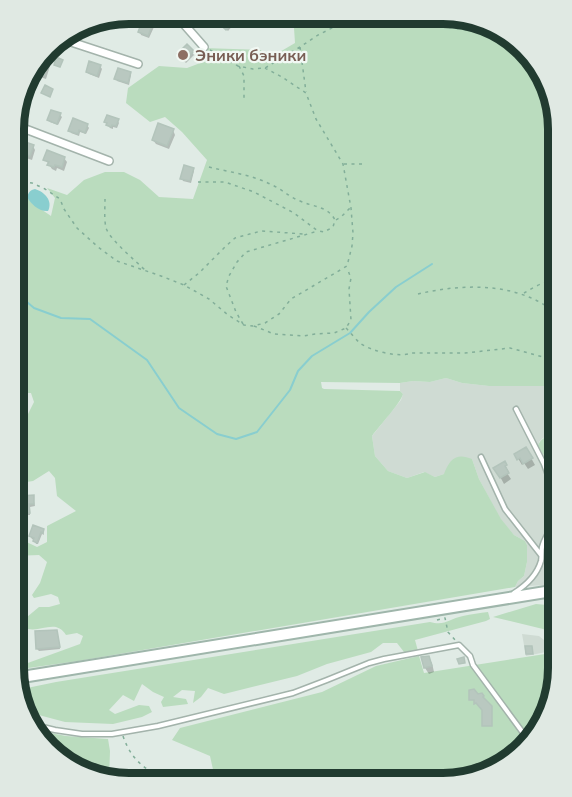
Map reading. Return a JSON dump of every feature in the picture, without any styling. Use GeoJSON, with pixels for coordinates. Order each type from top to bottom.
{"type":"FeatureCollection","features":[{"type":"Feature","properties":{"kind":"main road"},"geometry":{"type":"LineString","coordinates":[[25,677],[548,592]]}},
{"type":"Feature","properties":{"kind":"street"},"geometry":{"type":"LineString","coordinates":[[184,24],[204,47]]}},
{"type":"Feature","properties":{"kind":"street"},"geometry":{"type":"LineString","coordinates":[[71,42],[138,64]]}},
{"type":"Feature","properties":{"kind":"street"},"geometry":{"type":"LineString","coordinates":[[24,128],[109,161]]}},
{"type":"Feature","properties":{"kind":"lane"},"geometry":{"type":"LineString","coordinates":[[93,164],[96,156]]}},
{"type":"Feature","properties":{"kind":"lane"},"geometry":{"type":"LineString","coordinates":[[516,409],[548,475]]}},
{"type":"Feature","properties":{"kind":"lane"},"geometry":{"type":"LineString","coordinates":[[481,457],[505,509],[541,555]]}},
{"type":"Feature","properties":{"kind":"lane"},"geometry":{"type":"LineString","coordinates":[[505,598],[519,590],[532,577],[540,562],[542,546],[548,533]]}},
{"type":"Feature","properties":{"kind":"lane"},"geometry":{"type":"LineString","coordinates":[[43,727],[81,734],[112,734],[159,726],[292,693],[369,663],[459,645],[470,656],[473,665],[524,734]]}},
{"type":"Feature","properties":{"kind":"path"},"geometry":{"type":"LineString","coordinates":[[204,47],[238,66],[253,69],[265,68],[334,27],[360,24]]}},
{"type":"Feature","properties":{"kind":"path"},"geometry":{"type":"LineString","coordinates":[[425,24],[483,32]]}},
{"type":"Feature","properties":{"kind":"path"},"geometry":{"type":"LineString","coordinates":[[24,186],[32,183],[60,199],[63,209],[77,228],[117,261],[184,285],[244,325],[254,326],[274,334],[303,336],[334,333],[346,328],[351,320],[349,289],[351,278],[347,266],[353,233],[351,208],[343,164],[316,119],[306,93],[300,47]]}},
{"type":"Feature","properties":{"kind":"path"},"geometry":{"type":"LineString","coordinates":[[238,66],[244,76],[244,99]]}},
{"type":"Feature","properties":{"kind":"path"},"geometry":{"type":"LineString","coordinates":[[265,68],[306,93]]}},
{"type":"Feature","properties":{"kind":"path"},"geometry":{"type":"LineString","coordinates":[[343,164],[364,164]]}},
{"type":"Feature","properties":{"kind":"path"},"geometry":{"type":"LineString","coordinates":[[205,166],[273,185],[301,202],[326,210],[335,220],[333,227],[324,232],[318,231],[246,252],[237,262],[226,286],[236,312],[244,325]]}},
{"type":"Feature","properties":{"kind":"path"},"geometry":{"type":"LineString","coordinates":[[198,182],[225,182],[254,192],[294,213],[318,231]]}},
{"type":"Feature","properties":{"kind":"path"},"geometry":{"type":"LineString","coordinates":[[105,199],[106,228],[113,241],[147,271]]}},
{"type":"Feature","properties":{"kind":"path"},"geometry":{"type":"LineString","coordinates":[[335,220],[351,208]]}},
{"type":"Feature","properties":{"kind":"path"},"geometry":{"type":"LineString","coordinates":[[184,285],[235,238],[261,231],[308,234]]}},
{"type":"Feature","properties":{"kind":"path"},"geometry":{"type":"LineString","coordinates":[[254,326],[265,323],[279,314],[291,299],[347,266]]}},
{"type":"Feature","properties":{"kind":"path"},"geometry":{"type":"LineString","coordinates":[[523,294],[548,281]]}},
{"type":"Feature","properties":{"kind":"path"},"geometry":{"type":"LineString","coordinates":[[418,294],[459,287],[500,288],[523,294],[548,307]]}},
{"type":"Feature","properties":{"kind":"path"},"geometry":{"type":"LineString","coordinates":[[346,328],[362,345],[404,356],[411,353],[465,353],[510,348],[548,358]]}},
{"type":"Feature","properties":{"kind":"path"},"geometry":{"type":"LineString","coordinates":[[437,620],[445,618],[448,632],[459,645]]}},
{"type":"Feature","properties":{"kind":"path"},"geometry":{"type":"LineString","coordinates":[[122,732],[130,752],[150,772]]}},
{"type":"Feature","properties":{"kind":"path"},"geometry":{"type":"LineString","coordinates":[[129,773],[150,772]]}},
{"type":"Feature","properties":{"kind":"shaded area"},"geometry":{"type":"Polygon","coordinates":[[[446,378],[462,383],[489,386],[548,386],[548,436],[539,442],[539,446],[548,455],[548,585],[515,587],[524,576],[527,545],[525,541],[514,535],[501,520],[479,479],[472,459],[435,477],[424,472],[407,478],[388,471],[375,456],[372,436],[401,400],[403,394],[400,391],[400,383],[430,382],[446,378]]]}},
{"type":"Feature","properties":{"kind":"shaded area"},"geometry":{"type":"Polygon","coordinates":[[[522,634],[539,636],[544,640],[546,652],[526,656],[522,634]]]}},
{"type":"Feature","properties":{"kind":"green space"},"geometry":{"type":"Polygon","coordinates":[[[301,24],[457,25],[483,32],[501,42],[522,60],[537,82],[546,108],[548,129],[548,386],[489,386],[462,383],[446,378],[430,382],[400,383],[321,382],[324,389],[400,391],[403,394],[372,436],[375,456],[388,471],[407,478],[425,472],[435,477],[444,474],[451,461],[457,457],[472,459],[479,479],[501,519],[514,535],[525,541],[527,545],[524,576],[515,587],[24,669],[24,664],[80,644],[83,636],[77,633],[66,635],[62,630],[53,627],[24,628],[24,620],[39,607],[60,604],[58,597],[51,594],[34,598],[32,595],[40,583],[47,562],[39,555],[24,556],[24,541],[37,547],[47,542],[47,526],[76,511],[57,496],[55,478],[49,471],[33,481],[24,482],[24,422],[34,402],[31,393],[24,393],[24,198],[27,197],[51,216],[55,198],[47,188],[67,195],[84,180],[105,172],[124,172],[140,180],[159,197],[193,199],[207,160],[165,117],[150,122],[126,103],[128,88],[159,66],[187,68],[211,59],[203,48],[261,50],[266,60],[295,43],[294,28],[301,24]]]}},
{"type":"Feature","properties":{"kind":"green space"},"geometry":{"type":"Polygon","coordinates":[[[548,436],[548,458],[538,446],[543,438],[548,436]]]}},
{"type":"Feature","properties":{"kind":"green space"},"geometry":{"type":"Polygon","coordinates":[[[536,604],[548,605],[548,632],[543,629],[493,617],[536,604]]]}},
{"type":"Feature","properties":{"kind":"green space"},"geometry":{"type":"Polygon","coordinates":[[[488,612],[490,619],[415,640],[418,651],[404,652],[397,643],[383,643],[371,652],[327,664],[297,676],[224,694],[208,688],[193,703],[195,691],[182,690],[173,697],[186,699],[188,704],[163,707],[161,702],[164,697],[142,684],[134,701],[123,695],[109,710],[115,714],[139,705],[149,706],[152,712],[142,717],[113,724],[65,722],[35,714],[27,689],[56,682],[430,622],[443,623],[463,616],[488,612]]]}},
{"type":"Feature","properties":{"kind":"green space"},"geometry":{"type":"Polygon","coordinates":[[[548,654],[548,675],[542,702],[537,715],[522,737],[490,762],[457,772],[214,773],[210,756],[172,740],[180,728],[322,692],[376,666],[419,656],[424,673],[548,654]]]}},
{"type":"Feature","properties":{"kind":"green space"},"geometry":{"type":"Polygon","coordinates":[[[46,732],[108,739],[109,771],[76,759],[46,732]]]}},
{"type":"Feature","properties":{"kind":"water"},"geometry":{"type":"Polygon","coordinates":[[[35,189],[47,197],[48,211],[36,207],[27,197],[35,189]]]}},
{"type":"Feature","properties":{"kind":"building"},"geometry":{"type":"Polygon","coordinates":[[[141,24],[153,24],[148,36],[138,32],[141,24]]]}},
{"type":"Feature","properties":{"kind":"building"},"geometry":{"type":"Polygon","coordinates":[[[219,24],[231,24],[226,30],[219,24]]]}},
{"type":"Feature","properties":{"kind":"building"},"geometry":{"type":"Polygon","coordinates":[[[187,44],[194,51],[184,61],[177,54],[187,44]]]}},
{"type":"Feature","properties":{"kind":"building"},"geometry":{"type":"Polygon","coordinates":[[[56,57],[63,60],[60,67],[54,65],[56,57]]]}},
{"type":"Feature","properties":{"kind":"building"},"geometry":{"type":"Polygon","coordinates":[[[89,61],[101,65],[97,76],[86,72],[89,61]]]}},
{"type":"Feature","properties":{"kind":"building"},"geometry":{"type":"Polygon","coordinates":[[[49,62],[44,75],[40,74],[49,62]]]}},
{"type":"Feature","properties":{"kind":"building"},"geometry":{"type":"Polygon","coordinates":[[[118,68],[131,72],[128,83],[114,79],[118,68]]]}},
{"type":"Feature","properties":{"kind":"building"},"geometry":{"type":"Polygon","coordinates":[[[45,85],[53,89],[50,97],[41,93],[45,85]]]}},
{"type":"Feature","properties":{"kind":"building"},"geometry":{"type":"Polygon","coordinates":[[[51,110],[61,113],[57,124],[47,120],[51,110]]]}},
{"type":"Feature","properties":{"kind":"building"},"geometry":{"type":"Polygon","coordinates":[[[107,115],[119,119],[116,126],[106,125],[107,123],[104,122],[107,115]]]}},
{"type":"Feature","properties":{"kind":"building"},"geometry":{"type":"Polygon","coordinates":[[[73,118],[88,124],[85,133],[79,130],[78,134],[68,131],[73,118]]]}},
{"type":"Feature","properties":{"kind":"building"},"geometry":{"type":"Polygon","coordinates":[[[158,123],[174,129],[167,146],[152,140],[158,123]]]}},
{"type":"Feature","properties":{"kind":"building"},"geometry":{"type":"Polygon","coordinates":[[[24,142],[34,145],[30,156],[24,154],[24,142]]]}},
{"type":"Feature","properties":{"kind":"building"},"geometry":{"type":"Polygon","coordinates":[[[47,150],[65,157],[62,167],[47,165],[49,162],[43,160],[47,150]]]}},
{"type":"Feature","properties":{"kind":"building"},"geometry":{"type":"Polygon","coordinates":[[[184,165],[194,168],[190,181],[180,179],[184,165]]]}},
{"type":"Feature","properties":{"kind":"building"},"geometry":{"type":"Polygon","coordinates":[[[526,447],[533,458],[523,464],[514,454],[526,447]]]}},
{"type":"Feature","properties":{"kind":"building"},"geometry":{"type":"Polygon","coordinates":[[[505,461],[509,473],[500,478],[493,468],[505,461]]]}},
{"type":"Feature","properties":{"kind":"building"},"geometry":{"type":"Polygon","coordinates":[[[34,495],[34,504],[29,504],[30,513],[24,513],[24,496],[34,495]]]}},
{"type":"Feature","properties":{"kind":"building"},"geometry":{"type":"Polygon","coordinates":[[[33,525],[44,529],[37,543],[29,536],[33,525]]]}},
{"type":"Feature","properties":{"kind":"building"},"geometry":{"type":"Polygon","coordinates":[[[24,594],[26,594],[27,610],[24,610],[24,594]]]}},
{"type":"Feature","properties":{"kind":"building"},"geometry":{"type":"Polygon","coordinates":[[[57,630],[60,647],[36,649],[35,631],[57,630]]]}},
{"type":"Feature","properties":{"kind":"building"},"geometry":{"type":"Polygon","coordinates":[[[525,646],[532,646],[533,654],[526,654],[525,646]]]}},
{"type":"Feature","properties":{"kind":"building"},"geometry":{"type":"Polygon","coordinates":[[[429,656],[432,666],[424,668],[421,657],[429,656]]]}},
{"type":"Feature","properties":{"kind":"building"},"geometry":{"type":"Polygon","coordinates":[[[464,657],[465,663],[459,664],[457,659],[464,657]]]}},
{"type":"Feature","properties":{"kind":"building"},"geometry":{"type":"Polygon","coordinates":[[[474,689],[478,694],[482,693],[492,706],[492,726],[482,726],[482,710],[476,703],[474,704],[474,700],[469,700],[469,690],[474,689]]]}},
{"type":"Feature","properties":{"kind":"waterway"},"geometry":{"type":"LineString","coordinates":[[24,300],[34,308],[61,318],[90,319],[147,360],[179,408],[217,434],[236,439],[257,432],[290,390],[298,371],[312,356],[350,333],[396,287],[432,264]]}},
{"type":"Feature","properties":{"kind":"place","name":"Эники бэники"},"geometry":{"type":"Point","coordinates":[183,55]}}]}
